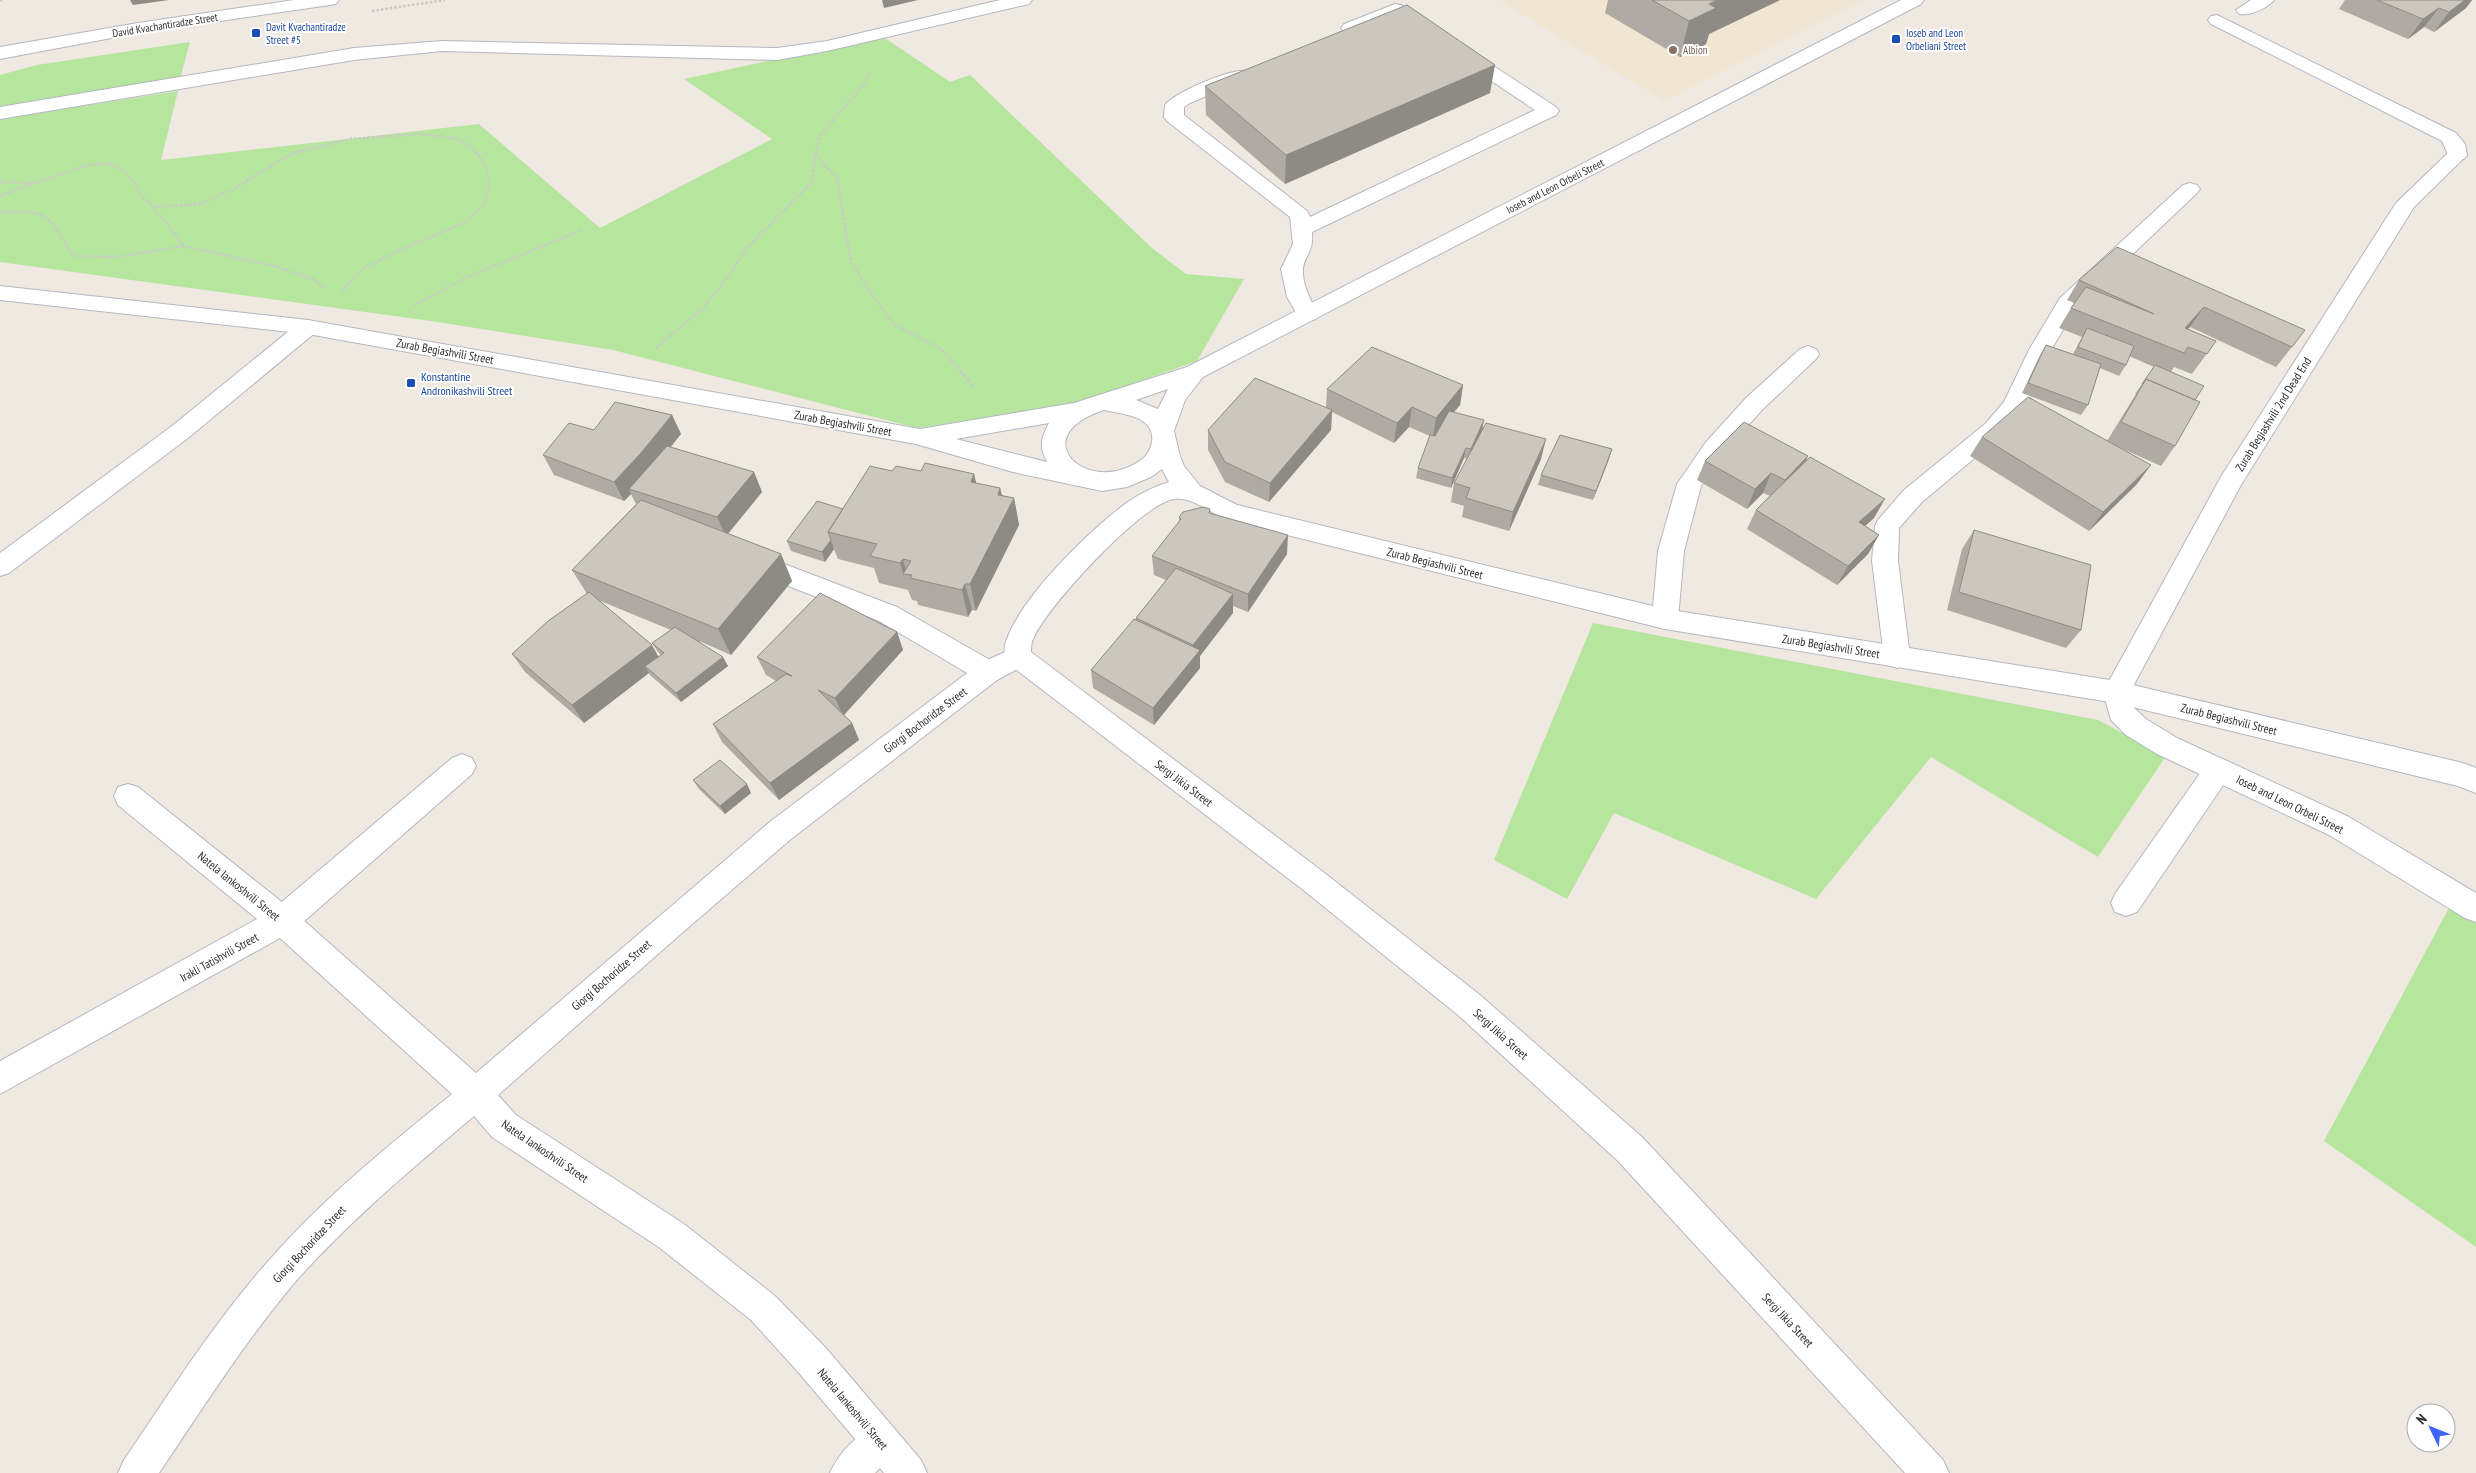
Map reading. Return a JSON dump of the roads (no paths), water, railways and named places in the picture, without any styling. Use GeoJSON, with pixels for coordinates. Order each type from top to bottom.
{"type":"FeatureCollection","features":[{"type":"Feature","properties":{"kind":"street","name":"David Kvachantiradze Street"},"geometry":{"type":"LineString","coordinates":[[0,53],[119,31],[330,0]]}},
{"type":"Feature","properties":{"kind":"street"},"geometry":{"type":"LineString","coordinates":[[0,113],[364,53],[442,46],[777,54],[865,37],[1023,0]]}},
{"type":"Feature","properties":{"kind":"street","name":"Ioseb and Leon Orbeli Street"},"geometry":{"type":"LineString","coordinates":[[1195,372],[1915,0]]}},
{"type":"Feature","properties":{"kind":"street"},"geometry":{"type":"LineString","coordinates":[[2245,10],[2265,0]]}},
{"type":"Feature","properties":{"kind":"street"},"geometry":{"type":"LineString","coordinates":[[1301,229],[1549,111],[1395,9],[1333,36]]}},
{"type":"Feature","properties":{"kind":"street","name":"Zurab Begiashvili 2nd Dead End"},"geometry":{"type":"LineString","coordinates":[[2116,692],[2231,481],[2406,203],[2457,156],[2455,144],[2449,137],[2216,20]]}},
{"type":"Feature","properties":{"kind":"street"},"geometry":{"type":"LineString","coordinates":[[1254,69],[1183,99],[1175,105],[1174,118],[1300,215],[1304,244],[1292,269],[1298,297],[1308,314]]}},
{"type":"Feature","properties":{"kind":"street"},"geometry":{"type":"LineString","coordinates":[[1897,656],[1885,561],[1887,526],[1913,496],[1993,430],[2014,406],[2040,350],[2068,303],[2190,189]]}},
{"type":"Feature","properties":{"kind":"street","name":"Zurab Begiashvili Street"},"geometry":{"type":"LineString","coordinates":[[0,293],[308,327],[916,436]]}},
{"type":"Feature","properties":{"kind":"street"},"geometry":{"type":"LineString","coordinates":[[0,566],[180,432],[308,327]]}},
{"type":"Feature","properties":{"kind":"street"},"geometry":{"type":"LineString","coordinates":[[1665,618],[1671,552],[1689,484],[1714,448],[1741,418],[1808,354]]}},
{"type":"Feature","properties":{"kind":"street"},"geometry":{"type":"LineString","coordinates":[[916,436],[1076,411],[1195,372]]}},
{"type":"Feature","properties":{"kind":"street"},"geometry":{"type":"LineString","coordinates":[[1121,520],[1139,486],[1162,451],[1163,435],[1174,397],[1195,372]]}},
{"type":"Feature","properties":{"kind":"street"},"geometry":{"type":"LineString","coordinates":[[1103,403],[1119,404],[1140,410],[1157,422],[1163,435],[1171,464],[1178,477],[1191,492]]}},
{"type":"Feature","properties":{"kind":"street"},"geometry":{"type":"LineString","coordinates":[[1076,411],[1063,420],[1055,432],[1052,445],[1055,458],[1064,469],[1105,489],[1116,502],[1121,520]]}},
{"type":"Feature","properties":{"kind":"street"},"geometry":{"type":"LineString","coordinates":[[916,436],[981,455],[1083,479],[1118,481],[1144,472],[1154,463]]}},
{"type":"Feature","properties":{"kind":"street"},"geometry":{"type":"LineString","coordinates":[[1018,656],[1020,639],[1030,622],[1060,584],[1121,520],[1151,497],[1169,490],[1191,492]]}},
{"type":"Feature","properties":{"kind":"street","name":"Zurab Begiashvili Street"},"geometry":{"type":"LineString","coordinates":[[1191,492],[1231,512],[1665,618],[2116,692],[2476,780]]}},
{"type":"Feature","properties":{"kind":"street"},"geometry":{"type":"LineString","coordinates":[[779,572],[888,614],[988,672]]}},
{"type":"Feature","properties":{"kind":"street","name":"Giorgi Bochoridze Street"},"geometry":{"type":"LineString","coordinates":[[137,1473],[236,1328],[284,1269],[354,1196],[476,1094],[672,922],[782,830],[988,672],[1018,656]]}},
{"type":"Feature","properties":{"kind":"street","name":"Sergi Jikia Street"},"geometry":{"type":"LineString","coordinates":[[1018,656],[1305,874],[1461,999],[1623,1142],[1930,1473]]}},
{"type":"Feature","properties":{"kind":"street","name":"Ioseb and Leon Orbeli Street"},"geometry":{"type":"LineString","coordinates":[[2116,692],[2121,712],[2136,727],[2167,746],[2339,826],[2476,909]]}},
{"type":"Feature","properties":{"kind":"street","name":"Irakli Tatishvili Street"},"geometry":{"type":"LineString","coordinates":[[0,1078],[282,921],[462,766]]}},
{"type":"Feature","properties":{"kind":"street"},"geometry":{"type":"LineString","coordinates":[[2126,903],[2218,770]]}},
{"type":"Feature","properties":{"kind":"street","name":"Natela Iankoshvili Street"},"geometry":{"type":"LineString","coordinates":[[128,796],[282,921],[476,1094],[504,1126],[672,1236],[763,1308],[812,1360],[908,1473]]}},
{"type":"Feature","properties":{"kind":"street"},"geometry":{"type":"LineString","coordinates":[[849,1473],[881,1441]]}},
{"type":"Feature","properties":{"kind":"place","name":"Davit Kvachantiradze Street #5"},"geometry":{"type":"Point","coordinates":[256,33]}},
{"type":"Feature","properties":{"kind":"place","name":"Ioseb and Leon Orbeliani Street"},"geometry":{"type":"Point","coordinates":[1896,39]}},
{"type":"Feature","properties":{"kind":"place","name":"Albion"},"geometry":{"type":"Point","coordinates":[1673,50]}},
{"type":"Feature","properties":{"kind":"place","name":"Konstantine Andronikashvili Street"},"geometry":{"type":"Point","coordinates":[411,383]}}]}
